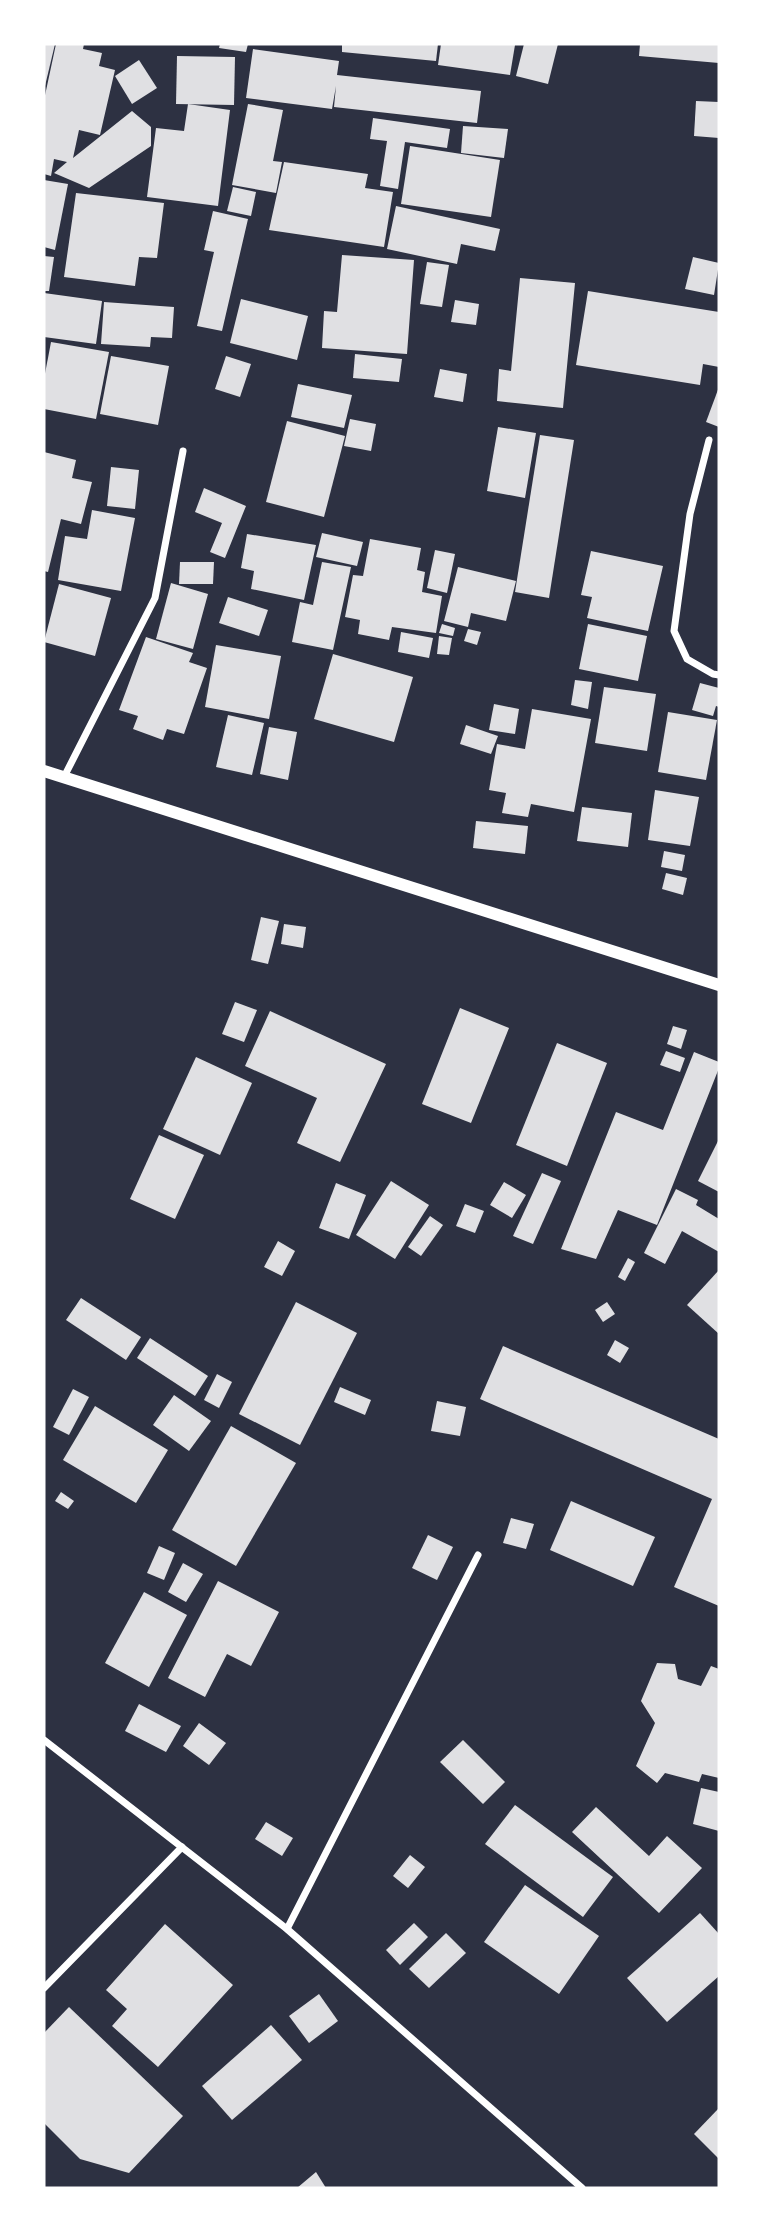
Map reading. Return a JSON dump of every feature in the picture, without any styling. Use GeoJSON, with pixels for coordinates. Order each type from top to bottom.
{"type":"FeatureCollection","features":[{"type":"Feature","properties":{"kind":"street"},"geometry":{"type":"LineString","coordinates":[[709,440],[690,514],[674,631],[687,659],[713,674],[719,674]]}},
{"type":"Feature","properties":{"kind":"street"},"geometry":{"type":"LineString","coordinates":[[64,777],[155,598],[183,451]]}},
{"type":"Feature","properties":{"kind":"street"},"geometry":{"type":"LineString","coordinates":[[44,771],[719,985]]}},
{"type":"Feature","properties":{"kind":"street"},"geometry":{"type":"LineString","coordinates":[[287,1929],[478,1555]]}},
{"type":"Feature","properties":{"kind":"street"},"geometry":{"type":"LineString","coordinates":[[44,1740],[287,1929],[582,2188]]}},
{"type":"Feature","properties":{"kind":"street"},"geometry":{"type":"LineString","coordinates":[[44,1988],[182,1847]]}},
{"type":"Feature","properties":{"kind":"building"},"geometry":{"type":"Polygon","coordinates":[[[44,44],[55,44],[45,86],[44,85],[44,44]]]}},
{"type":"Feature","properties":{"kind":"building"},"geometry":{"type":"Polygon","coordinates":[[[56,44],[84,44],[83,49],[102,53],[99,66],[115,70],[100,135],[79,130],[73,158],[132,111],[151,127],[151,146],[89,188],[54,173],[67,162],[54,159],[51,176],[44,174],[44,100],[56,44]]]}},
{"type":"Feature","properties":{"kind":"building"},"geometry":{"type":"Polygon","coordinates":[[[220,44],[248,44],[246,52],[219,48],[220,44]]]}},
{"type":"Feature","properties":{"kind":"building"},"geometry":{"type":"Polygon","coordinates":[[[342,44],[438,44],[436,61],[342,52],[342,44]]]}},
{"type":"Feature","properties":{"kind":"building"},"geometry":{"type":"Polygon","coordinates":[[[441,44],[515,45],[510,75],[438,65],[441,44]]]}},
{"type":"Feature","properties":{"kind":"building"},"geometry":{"type":"Polygon","coordinates":[[[524,44],[558,44],[548,84],[516,76],[524,44]]]}},
{"type":"Feature","properties":{"kind":"building"},"geometry":{"type":"Polygon","coordinates":[[[640,44],[719,44],[719,63],[639,56],[640,44]]]}},
{"type":"Feature","properties":{"kind":"building"},"geometry":{"type":"Polygon","coordinates":[[[253,49],[339,61],[337,75],[481,91],[477,123],[334,107],[336,86],[332,109],[246,98],[253,49]]]}},
{"type":"Feature","properties":{"kind":"building"},"geometry":{"type":"Polygon","coordinates":[[[177,56],[235,57],[234,105],[176,104],[177,56]]]}},
{"type":"Feature","properties":{"kind":"building"},"geometry":{"type":"Polygon","coordinates":[[[139,60],[157,88],[132,104],[115,76],[139,60]]]}},
{"type":"Feature","properties":{"kind":"building"},"geometry":{"type":"Polygon","coordinates":[[[696,101],[719,102],[719,138],[694,136],[696,101]]]}},
{"type":"Feature","properties":{"kind":"building"},"geometry":{"type":"Polygon","coordinates":[[[188,104],[230,110],[218,206],[147,197],[156,128],[184,131],[188,104]]]}},
{"type":"Feature","properties":{"kind":"building"},"geometry":{"type":"Polygon","coordinates":[[[248,104],[283,110],[273,161],[282,162],[276,193],[232,185],[248,104]]]}},
{"type":"Feature","properties":{"kind":"building"},"geometry":{"type":"Polygon","coordinates":[[[373,118],[450,129],[447,148],[405,142],[398,189],[380,186],[387,141],[370,139],[373,118]]]}},
{"type":"Feature","properties":{"kind":"building"},"geometry":{"type":"Polygon","coordinates":[[[463,126],[508,129],[504,158],[461,153],[463,126]]]}},
{"type":"Feature","properties":{"kind":"building"},"geometry":{"type":"Polygon","coordinates":[[[410,146],[500,160],[491,217],[401,204],[410,146]]]}},
{"type":"Feature","properties":{"kind":"building"},"geometry":{"type":"Polygon","coordinates":[[[284,162],[368,174],[365,188],[393,192],[384,247],[269,230],[284,162]]]}},
{"type":"Feature","properties":{"kind":"building"},"geometry":{"type":"Polygon","coordinates":[[[44,180],[68,184],[55,250],[44,247],[44,180]]]}},
{"type":"Feature","properties":{"kind":"building"},"geometry":{"type":"Polygon","coordinates":[[[233,187],[256,192],[251,216],[227,211],[233,187]]]}},
{"type":"Feature","properties":{"kind":"building"},"geometry":{"type":"Polygon","coordinates":[[[76,193],[164,203],[157,258],[139,257],[135,286],[64,277],[76,193]]]}},
{"type":"Feature","properties":{"kind":"building"},"geometry":{"type":"Polygon","coordinates":[[[396,206],[500,229],[495,251],[461,244],[457,264],[387,249],[396,206]]]}},
{"type":"Feature","properties":{"kind":"building"},"geometry":{"type":"Polygon","coordinates":[[[213,211],[248,219],[222,331],[197,326],[214,252],[204,250],[213,211]]]}},
{"type":"Feature","properties":{"kind":"building"},"geometry":{"type":"Polygon","coordinates":[[[342,255],[414,260],[407,354],[322,348],[324,311],[337,312],[342,255]]]}},
{"type":"Feature","properties":{"kind":"building"},"geometry":{"type":"Polygon","coordinates":[[[44,256],[54,257],[49,291],[44,291],[44,256]]]}},
{"type":"Feature","properties":{"kind":"building"},"geometry":{"type":"Polygon","coordinates":[[[693,257],[719,263],[714,295],[685,289],[693,257]]]}},
{"type":"Feature","properties":{"kind":"building"},"geometry":{"type":"Polygon","coordinates":[[[427,262],[449,265],[442,307],[420,304],[427,262]]]}},
{"type":"Feature","properties":{"kind":"building"},"geometry":{"type":"Polygon","coordinates":[[[520,278],[575,283],[563,408],[497,401],[499,369],[511,371],[520,278]]]}},
{"type":"Feature","properties":{"kind":"building"},"geometry":{"type":"Polygon","coordinates":[[[588,291],[719,312],[719,367],[703,364],[700,385],[576,365],[588,291]]]}},
{"type":"Feature","properties":{"kind":"building"},"geometry":{"type":"Polygon","coordinates":[[[44,293],[102,301],[96,344],[44,337],[44,293]]]}},
{"type":"Feature","properties":{"kind":"building"},"geometry":{"type":"Polygon","coordinates":[[[241,299],[308,316],[297,360],[230,343],[241,299]]]}},
{"type":"Feature","properties":{"kind":"building"},"geometry":{"type":"Polygon","coordinates":[[[455,300],[479,304],[476,325],[451,322],[455,300]]]}},
{"type":"Feature","properties":{"kind":"building"},"geometry":{"type":"Polygon","coordinates":[[[104,302],[174,307],[172,338],[151,337],[150,347],[101,344],[104,302]]]}},
{"type":"Feature","properties":{"kind":"building"},"geometry":{"type":"Polygon","coordinates":[[[51,342],[109,352],[96,419],[44,409],[44,379],[51,342]]]}},
{"type":"Feature","properties":{"kind":"building"},"geometry":{"type":"Polygon","coordinates":[[[355,354],[402,359],[399,382],[353,378],[355,354]]]}},
{"type":"Feature","properties":{"kind":"building"},"geometry":{"type":"Polygon","coordinates":[[[111,356],[169,366],[158,425],[100,414],[111,356]]]}},
{"type":"Feature","properties":{"kind":"building"},"geometry":{"type":"Polygon","coordinates":[[[226,356],[251,364],[240,397],[215,389],[226,356]]]}},
{"type":"Feature","properties":{"kind":"building"},"geometry":{"type":"Polygon","coordinates":[[[440,369],[467,374],[463,402],[434,397],[440,369]]]}},
{"type":"Feature","properties":{"kind":"building"},"geometry":{"type":"Polygon","coordinates":[[[298,384],[352,395],[344,428],[291,417],[298,384]]]}},
{"type":"Feature","properties":{"kind":"building"},"geometry":{"type":"Polygon","coordinates":[[[719,387],[719,427],[706,422],[719,387]]]}},
{"type":"Feature","properties":{"kind":"building"},"geometry":{"type":"Polygon","coordinates":[[[350,419],[376,424],[371,451],[344,446],[350,419]]]}},
{"type":"Feature","properties":{"kind":"building"},"geometry":{"type":"Polygon","coordinates":[[[287,421],[345,436],[324,517],[266,502],[287,421]]]}},
{"type":"Feature","properties":{"kind":"building"},"geometry":{"type":"Polygon","coordinates":[[[498,427],[536,433],[525,498],[487,491],[498,427]]]}},
{"type":"Feature","properties":{"kind":"building"},"geometry":{"type":"Polygon","coordinates":[[[540,435],[574,440],[549,598],[515,592],[540,435]]]}},
{"type":"Feature","properties":{"kind":"building"},"geometry":{"type":"Polygon","coordinates":[[[44,452],[76,460],[72,478],[92,482],[81,524],[61,519],[48,572],[44,571],[44,452]]]}},
{"type":"Feature","properties":{"kind":"building"},"geometry":{"type":"Polygon","coordinates":[[[111,467],[139,470],[135,509],[107,506],[111,467]]]}},
{"type":"Feature","properties":{"kind":"building"},"geometry":{"type":"Polygon","coordinates":[[[204,488],[246,506],[225,558],[210,552],[222,523],[195,512],[204,488]]]}},
{"type":"Feature","properties":{"kind":"building"},"geometry":{"type":"Polygon","coordinates":[[[92,510],[135,518],[121,591],[58,580],[65,536],[87,539],[92,510]]]}},
{"type":"Feature","properties":{"kind":"building"},"geometry":{"type":"Polygon","coordinates":[[[322,533],[363,542],[357,566],[316,557],[322,533]]]}},
{"type":"Feature","properties":{"kind":"building"},"geometry":{"type":"Polygon","coordinates":[[[247,534],[316,545],[304,600],[251,589],[254,571],[241,568],[247,534]]]}},
{"type":"Feature","properties":{"kind":"building"},"geometry":{"type":"Polygon","coordinates":[[[370,539],[421,548],[417,570],[425,572],[422,592],[442,596],[436,633],[392,627],[389,640],[358,634],[360,620],[345,617],[353,575],[363,576],[370,539]]]}},
{"type":"Feature","properties":{"kind":"building"},"geometry":{"type":"Polygon","coordinates":[[[435,550],[455,554],[447,593],[427,588],[435,550]]]}},
{"type":"Feature","properties":{"kind":"building"},"geometry":{"type":"Polygon","coordinates":[[[591,551],[663,566],[648,631],[587,618],[592,597],[581,595],[591,551]]]}},
{"type":"Feature","properties":{"kind":"building"},"geometry":{"type":"Polygon","coordinates":[[[180,562],[214,562],[213,584],[179,584],[180,562]]]}},
{"type":"Feature","properties":{"kind":"building"},"geometry":{"type":"Polygon","coordinates":[[[322,562],[351,567],[333,650],[292,642],[300,602],[313,605],[322,562]]]}},
{"type":"Feature","properties":{"kind":"building"},"geometry":{"type":"Polygon","coordinates":[[[458,567],[516,581],[506,621],[471,613],[468,627],[444,621],[458,567]]]}},
{"type":"Feature","properties":{"kind":"building"},"geometry":{"type":"Polygon","coordinates":[[[171,583],[208,594],[193,649],[156,639],[171,583]]]}},
{"type":"Feature","properties":{"kind":"building"},"geometry":{"type":"Polygon","coordinates":[[[59,584],[111,598],[95,656],[44,642],[59,584]]]}},
{"type":"Feature","properties":{"kind":"building"},"geometry":{"type":"Polygon","coordinates":[[[228,597],[268,610],[259,636],[219,623],[228,597]]]}},
{"type":"Feature","properties":{"kind":"building"},"geometry":{"type":"Polygon","coordinates":[[[442,624],[455,628],[453,636],[439,633],[442,624]]]}},
{"type":"Feature","properties":{"kind":"building"},"geometry":{"type":"Polygon","coordinates":[[[588,624],[647,636],[638,681],[579,669],[588,624]]]}},
{"type":"Feature","properties":{"kind":"building"},"geometry":{"type":"Polygon","coordinates":[[[468,629],[481,632],[477,645],[464,641],[468,629]]]}},
{"type":"Feature","properties":{"kind":"building"},"geometry":{"type":"Polygon","coordinates":[[[401,632],[433,638],[429,658],[398,652],[401,632]]]}},
{"type":"Feature","properties":{"kind":"building"},"geometry":{"type":"Polygon","coordinates":[[[439,636],[452,638],[449,655],[437,654],[439,636]]]}},
{"type":"Feature","properties":{"kind":"building"},"geometry":{"type":"Polygon","coordinates":[[[146,637],[193,653],[189,662],[207,668],[184,734],[167,729],[163,740],[133,729],[138,716],[119,710],[146,637]]]}},
{"type":"Feature","properties":{"kind":"building"},"geometry":{"type":"Polygon","coordinates":[[[216,645],[281,656],[269,719],[205,707],[216,645]]]}},
{"type":"Feature","properties":{"kind":"building"},"geometry":{"type":"Polygon","coordinates":[[[333,654],[413,677],[394,742],[314,719],[333,654]]]}},
{"type":"Feature","properties":{"kind":"building"},"geometry":{"type":"Polygon","coordinates":[[[575,680],[592,682],[588,709],[571,705],[575,680]]]}},
{"type":"Feature","properties":{"kind":"building"},"geometry":{"type":"Polygon","coordinates":[[[700,683],[719,688],[719,707],[716,706],[713,716],[692,710],[700,683]]]}},
{"type":"Feature","properties":{"kind":"building"},"geometry":{"type":"Polygon","coordinates":[[[604,687],[656,694],[647,751],[595,743],[604,687]]]}},
{"type":"Feature","properties":{"kind":"building"},"geometry":{"type":"Polygon","coordinates":[[[494,704],[519,709],[515,734],[489,730],[494,704]]]}},
{"type":"Feature","properties":{"kind":"building"},"geometry":{"type":"Polygon","coordinates":[[[532,709],[591,719],[574,812],[531,804],[528,817],[502,813],[506,793],[489,790],[497,744],[525,749],[532,709]]]}},
{"type":"Feature","properties":{"kind":"building"},"geometry":{"type":"Polygon","coordinates":[[[668,712],[717,720],[706,780],[658,772],[668,712]]]}},
{"type":"Feature","properties":{"kind":"building"},"geometry":{"type":"Polygon","coordinates":[[[228,715],[264,723],[252,775],[216,767],[228,715]]]}},
{"type":"Feature","properties":{"kind":"building"},"geometry":{"type":"Polygon","coordinates":[[[466,725],[498,736],[491,754],[460,744],[466,725]]]}},
{"type":"Feature","properties":{"kind":"building"},"geometry":{"type":"Polygon","coordinates":[[[269,727],[297,732],[288,780],[260,774],[269,727]]]}},
{"type":"Feature","properties":{"kind":"building"},"geometry":{"type":"Polygon","coordinates":[[[655,790],[699,797],[690,846],[648,840],[655,790]]]}},
{"type":"Feature","properties":{"kind":"building"},"geometry":{"type":"Polygon","coordinates":[[[582,807],[632,813],[628,847],[577,841],[582,807]]]}},
{"type":"Feature","properties":{"kind":"building"},"geometry":{"type":"Polygon","coordinates":[[[476,821],[528,826],[525,854],[473,848],[476,821]]]}},
{"type":"Feature","properties":{"kind":"building"},"geometry":{"type":"Polygon","coordinates":[[[664,851],[685,855],[682,871],[661,867],[664,851]]]}},
{"type":"Feature","properties":{"kind":"building"},"geometry":{"type":"Polygon","coordinates":[[[666,873],[687,878],[683,895],[662,889],[666,873]]]}},
{"type":"Feature","properties":{"kind":"building"},"geometry":{"type":"Polygon","coordinates":[[[261,917],[279,921],[268,964],[251,960],[261,917]]]}},
{"type":"Feature","properties":{"kind":"building"},"geometry":{"type":"Polygon","coordinates":[[[284,924],[306,927],[303,948],[281,944],[284,924]]]}},
{"type":"Feature","properties":{"kind":"building"},"geometry":{"type":"Polygon","coordinates":[[[235,1002],[257,1010],[244,1042],[222,1034],[235,1002]]]}},
{"type":"Feature","properties":{"kind":"building"},"geometry":{"type":"Polygon","coordinates":[[[460,1008],[509,1028],[471,1123],[422,1104],[460,1008]]]}},
{"type":"Feature","properties":{"kind":"building"},"geometry":{"type":"Polygon","coordinates":[[[270,1011],[386,1064],[340,1162],[297,1143],[317,1098],[245,1066],[270,1011]]]}},
{"type":"Feature","properties":{"kind":"building"},"geometry":{"type":"Polygon","coordinates":[[[673,1026],[687,1030],[681,1049],[667,1044],[673,1026]]]}},
{"type":"Feature","properties":{"kind":"building"},"geometry":{"type":"Polygon","coordinates":[[[557,1043],[607,1063],[567,1166],[516,1145],[557,1043]]]}},
{"type":"Feature","properties":{"kind":"building"},"geometry":{"type":"Polygon","coordinates":[[[666,1051],[685,1058],[680,1072],[660,1065],[666,1051]]]}},
{"type":"Feature","properties":{"kind":"building"},"geometry":{"type":"Polygon","coordinates":[[[694,1052],[719,1062],[719,1068],[657,1225],[618,1210],[596,1259],[561,1249],[616,1112],[663,1130],[694,1052]]]}},
{"type":"Feature","properties":{"kind":"building"},"geometry":{"type":"Polygon","coordinates":[[[196,1057],[252,1083],[220,1155],[163,1129],[196,1057]]]}},
{"type":"Feature","properties":{"kind":"building"},"geometry":{"type":"Polygon","coordinates":[[[159,1135],[204,1155],[175,1219],[130,1199],[159,1135]]]}},
{"type":"Feature","properties":{"kind":"building"},"geometry":{"type":"Polygon","coordinates":[[[719,1139],[719,1192],[698,1181],[719,1139]]]}},
{"type":"Feature","properties":{"kind":"building"},"geometry":{"type":"Polygon","coordinates":[[[542,1173],[561,1181],[533,1244],[513,1236],[542,1173]]]}},
{"type":"Feature","properties":{"kind":"building"},"geometry":{"type":"Polygon","coordinates":[[[391,1181],[429,1205],[395,1259],[356,1235],[391,1181]]]}},
{"type":"Feature","properties":{"kind":"building"},"geometry":{"type":"Polygon","coordinates":[[[504,1182],[526,1195],[512,1218],[490,1205],[504,1182]]]}},
{"type":"Feature","properties":{"kind":"building"},"geometry":{"type":"Polygon","coordinates":[[[336,1183],[366,1195],[349,1239],[319,1228],[336,1183]]]}},
{"type":"Feature","properties":{"kind":"building"},"geometry":{"type":"Polygon","coordinates":[[[676,1189],[698,1200],[696,1205],[719,1219],[719,1252],[682,1231],[665,1264],[644,1253],[676,1189]]]}},
{"type":"Feature","properties":{"kind":"building"},"geometry":{"type":"Polygon","coordinates":[[[465,1204],[484,1211],[475,1233],[456,1226],[465,1204]]]}},
{"type":"Feature","properties":{"kind":"building"},"geometry":{"type":"Polygon","coordinates":[[[430,1216],[443,1225],[421,1256],[408,1247],[430,1216]]]}},
{"type":"Feature","properties":{"kind":"building"},"geometry":{"type":"Polygon","coordinates":[[[278,1241],[295,1251],[282,1276],[264,1267],[278,1241]]]}},
{"type":"Feature","properties":{"kind":"building"},"geometry":{"type":"Polygon","coordinates":[[[628,1258],[635,1262],[625,1281],[618,1277],[628,1258]]]}},
{"type":"Feature","properties":{"kind":"building"},"geometry":{"type":"Polygon","coordinates":[[[719,1270],[719,1334],[687,1305],[719,1270]]]}},
{"type":"Feature","properties":{"kind":"building"},"geometry":{"type":"Polygon","coordinates":[[[81,1298],[141,1337],[126,1360],[66,1320],[81,1298]]]}},
{"type":"Feature","properties":{"kind":"building"},"geometry":{"type":"Polygon","coordinates":[[[296,1302],[357,1333],[300,1445],[239,1414],[296,1302]]]}},
{"type":"Feature","properties":{"kind":"building"},"geometry":{"type":"Polygon","coordinates":[[[607,1302],[615,1314],[603,1322],[595,1310],[607,1302]]]}},
{"type":"Feature","properties":{"kind":"building"},"geometry":{"type":"Polygon","coordinates":[[[150,1338],[208,1376],[195,1396],[137,1358],[150,1338]]]}},
{"type":"Feature","properties":{"kind":"building"},"geometry":{"type":"Polygon","coordinates":[[[615,1340],[629,1348],[620,1363],[607,1355],[615,1340]]]}},
{"type":"Feature","properties":{"kind":"building"},"geometry":{"type":"Polygon","coordinates":[[[503,1346],[719,1439],[719,1606],[674,1587],[712,1499],[480,1399],[503,1346]]]}},
{"type":"Feature","properties":{"kind":"building"},"geometry":{"type":"Polygon","coordinates":[[[217,1374],[232,1382],[219,1408],[204,1400],[217,1374]]]}},
{"type":"Feature","properties":{"kind":"building"},"geometry":{"type":"Polygon","coordinates":[[[340,1387],[371,1400],[365,1415],[334,1402],[340,1387]]]}},
{"type":"Feature","properties":{"kind":"building"},"geometry":{"type":"Polygon","coordinates":[[[73,1389],[89,1397],[69,1435],[53,1427],[73,1389]]]}},
{"type":"Feature","properties":{"kind":"building"},"geometry":{"type":"Polygon","coordinates":[[[174,1395],[211,1421],[189,1451],[153,1425],[174,1395]]]}},
{"type":"Feature","properties":{"kind":"building"},"geometry":{"type":"Polygon","coordinates":[[[437,1401],[466,1407],[460,1436],[431,1431],[437,1401]]]}},
{"type":"Feature","properties":{"kind":"building"},"geometry":{"type":"Polygon","coordinates":[[[95,1406],[168,1450],[136,1503],[63,1460],[95,1406]]]}},
{"type":"Feature","properties":{"kind":"building"},"geometry":{"type":"Polygon","coordinates":[[[231,1426],[296,1463],[236,1566],[172,1530],[231,1426]]]}},
{"type":"Feature","properties":{"kind":"building"},"geometry":{"type":"Polygon","coordinates":[[[61,1492],[74,1501],[68,1509],[55,1501],[61,1492]]]}},
{"type":"Feature","properties":{"kind":"building"},"geometry":{"type":"Polygon","coordinates":[[[571,1501],[655,1537],[633,1586],[550,1550],[571,1501]]]}},
{"type":"Feature","properties":{"kind":"building"},"geometry":{"type":"Polygon","coordinates":[[[511,1518],[534,1524],[526,1549],[503,1543],[511,1518]]]}},
{"type":"Feature","properties":{"kind":"building"},"geometry":{"type":"Polygon","coordinates":[[[428,1535],[453,1547],[437,1580],[412,1568],[428,1535]]]}},
{"type":"Feature","properties":{"kind":"building"},"geometry":{"type":"Polygon","coordinates":[[[159,1546],[175,1553],[164,1580],[147,1573],[159,1546]]]}},
{"type":"Feature","properties":{"kind":"building"},"geometry":{"type":"Polygon","coordinates":[[[183,1563],[203,1574],[186,1602],[168,1592],[183,1563]]]}},
{"type":"Feature","properties":{"kind":"building"},"geometry":{"type":"Polygon","coordinates":[[[218,1581],[279,1612],[251,1666],[227,1654],[205,1697],[168,1678],[218,1581]]]}},
{"type":"Feature","properties":{"kind":"building"},"geometry":{"type":"Polygon","coordinates":[[[144,1592],[187,1615],[149,1687],[105,1663],[144,1592]]]}},
{"type":"Feature","properties":{"kind":"building"},"geometry":{"type":"Polygon","coordinates":[[[657,1663],[675,1664],[678,1679],[701,1686],[711,1666],[719,1669],[719,1778],[702,1774],[699,1782],[665,1773],[657,1783],[636,1766],[655,1723],[641,1701],[657,1663]]]}},
{"type":"Feature","properties":{"kind":"building"},"geometry":{"type":"Polygon","coordinates":[[[139,1704],[181,1726],[166,1752],[125,1731],[139,1704]]]}},
{"type":"Feature","properties":{"kind":"building"},"geometry":{"type":"Polygon","coordinates":[[[199,1723],[226,1743],[209,1765],[183,1746],[199,1723]]]}},
{"type":"Feature","properties":{"kind":"building"},"geometry":{"type":"Polygon","coordinates":[[[463,1740],[505,1782],[483,1804],[440,1762],[463,1740]]]}},
{"type":"Feature","properties":{"kind":"building"},"geometry":{"type":"Polygon","coordinates":[[[701,1788],[719,1792],[719,1831],[693,1824],[701,1788]]]}},
{"type":"Feature","properties":{"kind":"building"},"geometry":{"type":"Polygon","coordinates":[[[515,1805],[613,1877],[583,1917],[485,1844],[515,1805]]]}},
{"type":"Feature","properties":{"kind":"building"},"geometry":{"type":"Polygon","coordinates":[[[596,1807],[649,1856],[667,1836],[702,1868],[659,1913],[572,1832],[596,1807]]]}},
{"type":"Feature","properties":{"kind":"building"},"geometry":{"type":"Polygon","coordinates":[[[266,1822],[293,1838],[282,1856],[255,1839],[266,1822]]]}},
{"type":"Feature","properties":{"kind":"building"},"geometry":{"type":"Polygon","coordinates":[[[410,1855],[425,1867],[408,1888],[393,1876],[410,1855]]]}},
{"type":"Feature","properties":{"kind":"building"},"geometry":{"type":"Polygon","coordinates":[[[525,1885],[599,1936],[559,1994],[484,1942],[525,1885]]]}},
{"type":"Feature","properties":{"kind":"building"},"geometry":{"type":"Polygon","coordinates":[[[700,1913],[719,1934],[719,1976],[667,2022],[627,1978],[700,1913]]]}},
{"type":"Feature","properties":{"kind":"building"},"geometry":{"type":"Polygon","coordinates":[[[414,1923],[428,1937],[400,1965],[386,1950],[414,1923]]]}},
{"type":"Feature","properties":{"kind":"building"},"geometry":{"type":"Polygon","coordinates":[[[165,1924],[233,1985],[158,2067],[112,2026],[127,2009],[106,1990],[165,1924]]]}},
{"type":"Feature","properties":{"kind":"building"},"geometry":{"type":"Polygon","coordinates":[[[446,1933],[466,1953],[429,1988],[409,1969],[446,1933]]]}},
{"type":"Feature","properties":{"kind":"building"},"geometry":{"type":"Polygon","coordinates":[[[319,1994],[338,2021],[309,2043],[289,2016],[319,1994]]]}},
{"type":"Feature","properties":{"kind":"building"},"geometry":{"type":"Polygon","coordinates":[[[69,2007],[183,2116],[129,2173],[80,2159],[44,2123],[44,2033],[69,2007]]]}},
{"type":"Feature","properties":{"kind":"building"},"geometry":{"type":"Polygon","coordinates":[[[271,2025],[302,2060],[232,2120],[202,2086],[271,2025]]]}},
{"type":"Feature","properties":{"kind":"building"},"geometry":{"type":"Polygon","coordinates":[[[719,2108],[719,2159],[694,2134],[719,2108]]]}},
{"type":"Feature","properties":{"kind":"building"},"geometry":{"type":"Polygon","coordinates":[[[316,2172],[326,2188],[297,2188],[316,2172]]]}}]}
